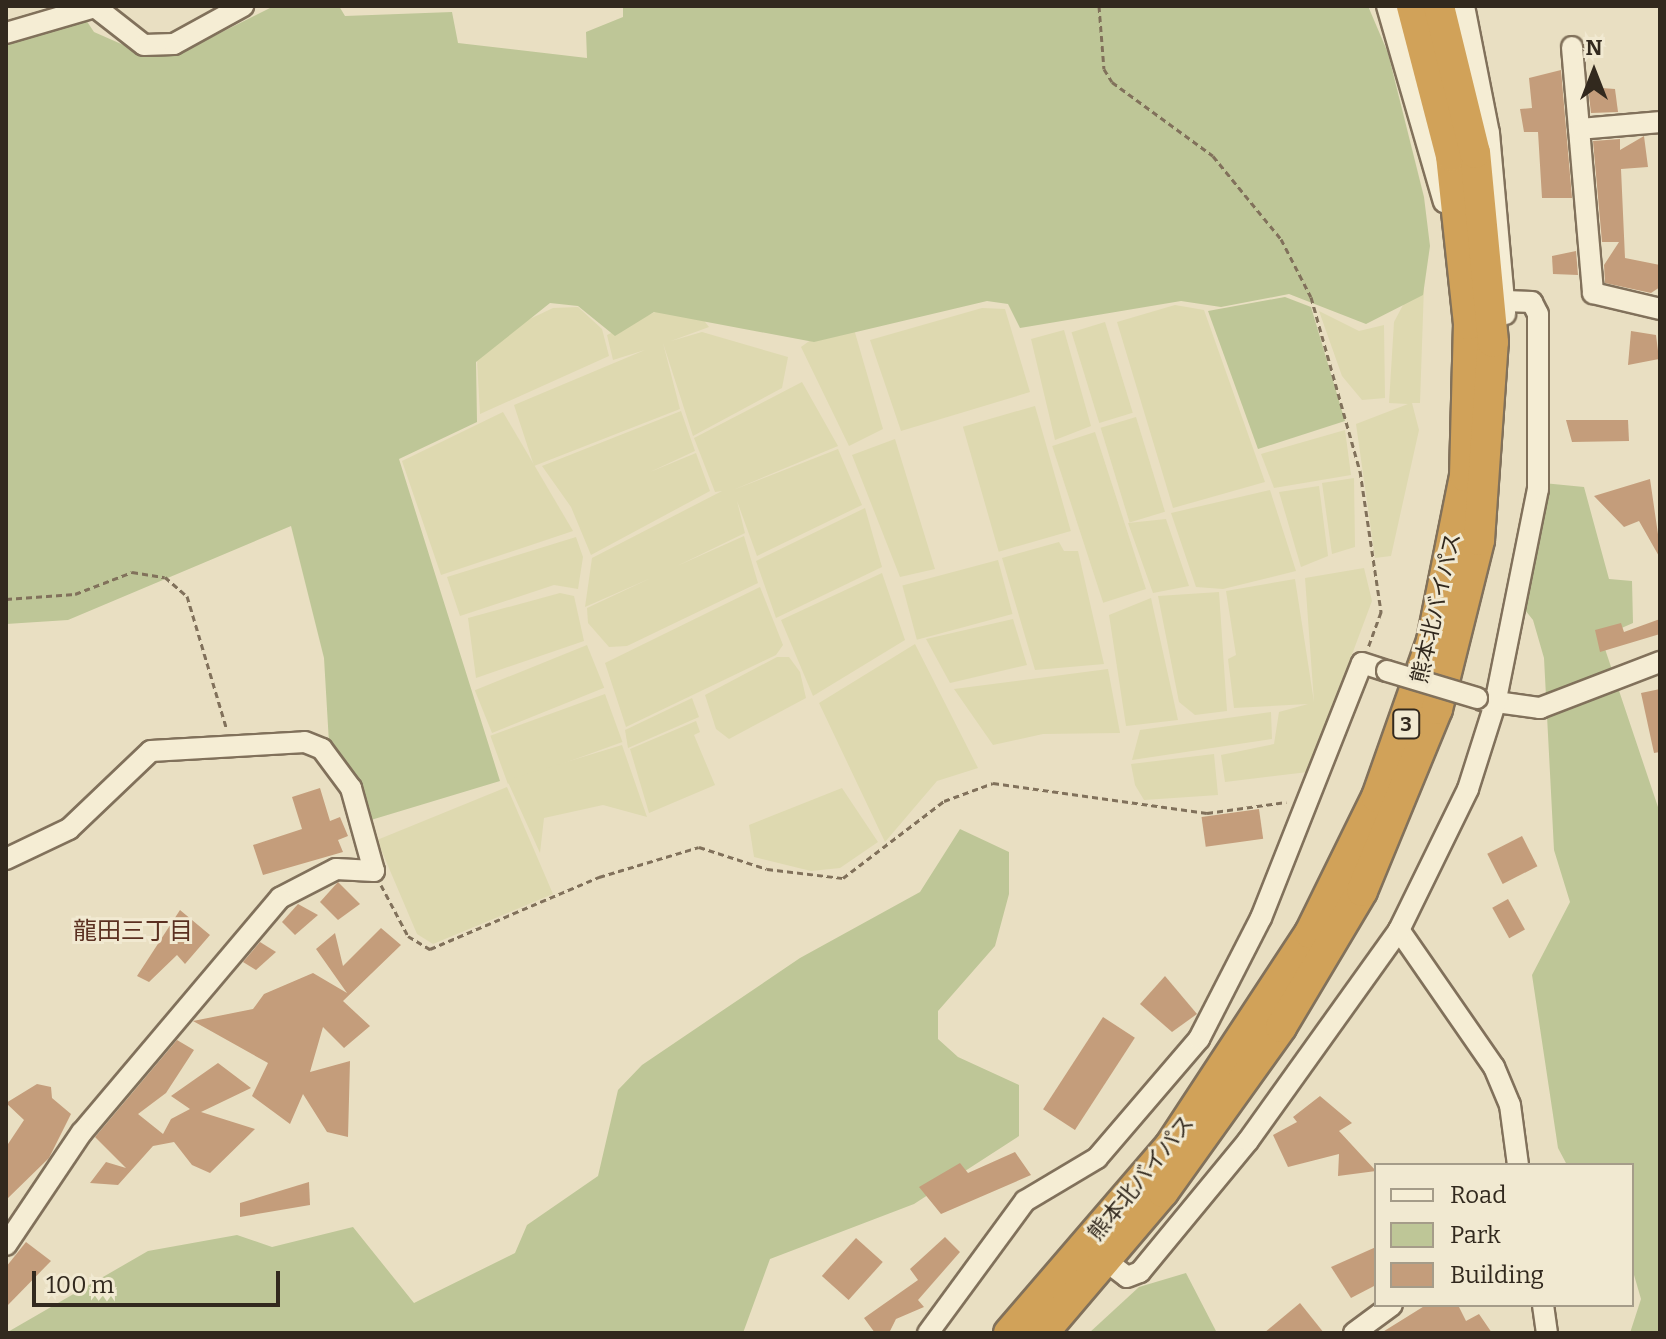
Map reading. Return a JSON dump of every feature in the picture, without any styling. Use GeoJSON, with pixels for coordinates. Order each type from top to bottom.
{"type":"FeatureCollection","features":[{"type":"Feature","properties":{"kind":"highway","name":"熊本北バイパス"},"geometry":{"type":"LineString","coordinates":[[1009,1333],[1202,1101],[1330,896],[1408,718],[1448,570],[1468,424],[1464,247],[1451,156],[1412,6]]}},
{"type":"Feature","properties":{"kind":"highway","name":"熊本北バイパス"},"geometry":{"type":"LineString","coordinates":[[1043,1333],[1106,1261],[1226,1109],[1362,891],[1437,709],[1479,540],[1493,342],[1488,245],[1475,153],[1439,6]]}},
{"type":"Feature","properties":{"kind":"street"},"geometry":{"type":"LineString","coordinates":[[6,33],[94,7],[144,45],[174,44],[243,6]]}},
{"type":"Feature","properties":{"kind":"street"},"geometry":{"type":"LineString","coordinates":[[1387,6],[1426,122],[1450,233],[1468,424]]}},
{"type":"Feature","properties":{"kind":"street"},"geometry":{"type":"LineString","coordinates":[[1464,6],[1489,133],[1505,301],[1501,434],[1479,540]]}},
{"type":"Feature","properties":{"kind":"street"},"geometry":{"type":"LineString","coordinates":[[1572,47],[1593,293],[1660,309]]}},
{"type":"Feature","properties":{"kind":"street"},"geometry":{"type":"LineString","coordinates":[[1579,129],[1660,122]]}},
{"type":"Feature","properties":{"kind":"street"},"geometry":{"type":"LineString","coordinates":[[1106,1261],[1127,1277],[1140,1272],[1326,1038],[1399,930],[1468,789],[1486,701],[1538,489],[1538,314],[1532,302],[1505,301]]}},
{"type":"Feature","properties":{"kind":"street"},"geometry":{"type":"LineString","coordinates":[[928,1333],[1025,1201],[1097,1158],[1171,1078],[1232,983],[1362,663],[1486,701],[1540,708],[1660,662]]}},
{"type":"Feature","properties":{"kind":"street"},"geometry":{"type":"LineString","coordinates":[[6,859],[81,820],[151,751],[230,743],[305,742],[322,749],[351,788],[374,871],[336,869],[280,898],[82,1132],[6,1245]]}},
{"type":"Feature","properties":{"kind":"street"},"geometry":{"type":"LineString","coordinates":[[1399,930],[1494,1067],[1510,1105],[1518,1163]]}},
{"type":"Feature","properties":{"kind":"street"},"geometry":{"type":"LineString","coordinates":[[1171,1078],[1202,1101]]}},
{"type":"Feature","properties":{"kind":"street"},"geometry":{"type":"LineString","coordinates":[[1354,1333],[1389,1307]]}},
{"type":"Feature","properties":{"kind":"street"},"geometry":{"type":"LineString","coordinates":[[1543,1307],[1547,1333]]}},
{"type":"Feature","properties":{"kind":"path"},"geometry":{"type":"LineString","coordinates":[[1099,6],[1104,69],[1112,82],[1213,156],[1281,239],[1329,343],[1360,471],[1381,612],[1362,663]]}},
{"type":"Feature","properties":{"kind":"path"},"geometry":{"type":"LineString","coordinates":[[6,599],[75,594],[132,572],[165,577],[187,596],[230,743]]}},
{"type":"Feature","properties":{"kind":"path"},"geometry":{"type":"LineString","coordinates":[[374,871],[408,936],[430,949],[599,877],[699,847],[767,869],[843,878],[944,801],[993,783],[1207,813],[1309,799]]}},
{"type":"Feature","properties":{"kind":"shaded area"},"geometry":{"type":"Polygon","coordinates":[[[1424,286],[1420,403],[1412,403],[1419,430],[1391,556],[1375,558],[1356,424],[1408,404],[1389,403],[1394,322],[1412,288],[1424,286]]]}},
{"type":"Feature","properties":{"kind":"shaded area"},"geometry":{"type":"Polygon","coordinates":[[[1175,305],[1204,310],[1265,482],[1173,508],[1117,322],[1175,305]]]}},
{"type":"Feature","properties":{"kind":"shaded area"},"geometry":{"type":"Polygon","coordinates":[[[578,307],[602,329],[609,356],[480,414],[477,360],[500,333],[553,308],[578,307]]]}},
{"type":"Feature","properties":{"kind":"shaded area"},"geometry":{"type":"Polygon","coordinates":[[[982,308],[1005,309],[1030,392],[901,431],[870,340],[982,308]]]}},
{"type":"Feature","properties":{"kind":"shaded area"},"geometry":{"type":"Polygon","coordinates":[[[695,309],[709,327],[671,341],[702,332],[788,357],[782,388],[693,436],[663,343],[680,409],[534,466],[514,405],[645,350],[613,360],[607,335],[655,312],[695,309]]]}},
{"type":"Feature","properties":{"kind":"shaded area"},"geometry":{"type":"Polygon","coordinates":[[[1319,311],[1359,331],[1384,325],[1385,398],[1362,400],[1342,376],[1319,311]]]}},
{"type":"Feature","properties":{"kind":"shaded area"},"geometry":{"type":"Polygon","coordinates":[[[849,312],[883,429],[849,446],[801,347],[849,312]]]}},
{"type":"Feature","properties":{"kind":"shaded area"},"geometry":{"type":"Polygon","coordinates":[[[1105,322],[1133,413],[1099,423],[1072,332],[1105,322]]]}},
{"type":"Feature","properties":{"kind":"shaded area"},"geometry":{"type":"Polygon","coordinates":[[[1064,330],[1091,426],[1055,440],[1031,339],[1064,330]]]}},
{"type":"Feature","properties":{"kind":"shaded area"},"geometry":{"type":"Polygon","coordinates":[[[802,382],[838,446],[733,490],[838,449],[862,505],[757,556],[737,501],[745,533],[677,566],[744,536],[758,583],[627,646],[609,647],[588,623],[587,608],[651,578],[585,607],[592,558],[722,491],[715,492],[694,438],[802,382]]]}},
{"type":"Feature","properties":{"kind":"shaded area"},"geometry":{"type":"Polygon","coordinates":[[[1035,406],[1071,531],[999,552],[963,427],[1035,406]]]}},
{"type":"Feature","properties":{"kind":"shaded area"},"geometry":{"type":"Polygon","coordinates":[[[681,411],[695,451],[650,472],[696,453],[710,491],[591,555],[571,507],[542,466],[681,411]]]}},
{"type":"Feature","properties":{"kind":"shaded area"},"geometry":{"type":"Polygon","coordinates":[[[503,412],[573,531],[441,575],[402,461],[503,412]]]}},
{"type":"Feature","properties":{"kind":"shaded area"},"geometry":{"type":"Polygon","coordinates":[[[1136,417],[1165,512],[1130,522],[1101,428],[1136,417]]]}},
{"type":"Feature","properties":{"kind":"shaded area"},"geometry":{"type":"Polygon","coordinates":[[[1345,430],[1351,475],[1274,488],[1261,454],[1345,430]]]}},
{"type":"Feature","properties":{"kind":"shaded area"},"geometry":{"type":"Polygon","coordinates":[[[1095,432],[1146,589],[1103,603],[1052,446],[1095,432]]]}},
{"type":"Feature","properties":{"kind":"shaded area"},"geometry":{"type":"Polygon","coordinates":[[[895,439],[935,569],[900,577],[852,455],[895,439]]]}},
{"type":"Feature","properties":{"kind":"shaded area"},"geometry":{"type":"Polygon","coordinates":[[[1354,478],[1355,547],[1332,554],[1322,483],[1354,478]]]}},
{"type":"Feature","properties":{"kind":"shaded area"},"geometry":{"type":"Polygon","coordinates":[[[1319,486],[1328,556],[1301,567],[1279,492],[1319,486]]]}},
{"type":"Feature","properties":{"kind":"shaded area"},"geometry":{"type":"Polygon","coordinates":[[[1270,490],[1296,571],[1223,589],[1196,587],[1171,513],[1270,490]]]}},
{"type":"Feature","properties":{"kind":"shaded area"},"geometry":{"type":"Polygon","coordinates":[[[865,508],[882,567],[776,618],[756,561],[865,508]]]}},
{"type":"Feature","properties":{"kind":"shaded area"},"geometry":{"type":"Polygon","coordinates":[[[1166,519],[1189,586],[1153,593],[1128,523],[1166,519]]]}},
{"type":"Feature","properties":{"kind":"shaded area"},"geometry":{"type":"Polygon","coordinates":[[[576,537],[583,557],[578,589],[554,585],[460,616],[447,577],[576,537]]]}},
{"type":"Feature","properties":{"kind":"shaded area"},"geometry":{"type":"Polygon","coordinates":[[[1059,542],[1064,551],[1078,551],[1104,664],[1035,670],[1002,558],[1059,542]]]}},
{"type":"Feature","properties":{"kind":"shaded area"},"geometry":{"type":"Polygon","coordinates":[[[998,560],[1012,614],[917,640],[902,586],[998,560]]]}},
{"type":"Feature","properties":{"kind":"shaded area"},"geometry":{"type":"Polygon","coordinates":[[[1364,568],[1372,601],[1308,772],[1225,782],[1221,755],[1274,744],[1279,712],[1308,704],[1234,708],[1228,659],[1236,655],[1226,591],[1295,579],[1314,702],[1305,578],[1364,568]]]}},
{"type":"Feature","properties":{"kind":"shaded area"},"geometry":{"type":"Polygon","coordinates":[[[882,573],[905,640],[813,696],[781,620],[882,573]]]}},
{"type":"Feature","properties":{"kind":"shaded area"},"geometry":{"type":"Polygon","coordinates":[[[760,587],[783,645],[776,655],[626,727],[605,663],[760,587]]]}},
{"type":"Feature","properties":{"kind":"shaded area"},"geometry":{"type":"Polygon","coordinates":[[[1219,592],[1227,711],[1195,715],[1179,702],[1158,596],[1219,592]]]}},
{"type":"Feature","properties":{"kind":"shaded area"},"geometry":{"type":"Polygon","coordinates":[[[560,593],[574,596],[584,641],[476,678],[468,618],[560,593]]]}},
{"type":"Feature","properties":{"kind":"shaded area"},"geometry":{"type":"Polygon","coordinates":[[[1151,598],[1178,720],[1126,726],[1109,615],[1151,598]]]}},
{"type":"Feature","properties":{"kind":"shaded area"},"geometry":{"type":"Polygon","coordinates":[[[1013,619],[1027,665],[950,683],[926,639],[1013,619]]]}},
{"type":"Feature","properties":{"kind":"shaded area"},"geometry":{"type":"Polygon","coordinates":[[[915,644],[978,768],[937,781],[885,842],[819,703],[915,644]]]}},
{"type":"Feature","properties":{"kind":"shaded area"},"geometry":{"type":"Polygon","coordinates":[[[587,645],[604,688],[492,733],[475,690],[587,645]]]}},
{"type":"Feature","properties":{"kind":"shaded area"},"geometry":{"type":"Polygon","coordinates":[[[777,657],[789,657],[800,672],[806,698],[729,739],[716,729],[705,695],[777,657]]]}},
{"type":"Feature","properties":{"kind":"shaded area"},"geometry":{"type":"Polygon","coordinates":[[[1108,669],[1120,733],[1043,734],[993,745],[954,689],[1108,669]]]}},
{"type":"Feature","properties":{"kind":"shaded area"},"geometry":{"type":"Polygon","coordinates":[[[605,694],[622,742],[508,784],[490,736],[605,694]]]}},
{"type":"Feature","properties":{"kind":"shaded area"},"geometry":{"type":"Polygon","coordinates":[[[692,698],[699,717],[628,748],[625,730],[692,698]]]}},
{"type":"Feature","properties":{"kind":"shaded area"},"geometry":{"type":"Polygon","coordinates":[[[1271,712],[1272,739],[1132,760],[1140,730],[1271,712]]]}},
{"type":"Feature","properties":{"kind":"shaded area"},"geometry":{"type":"Polygon","coordinates":[[[696,721],[700,732],[694,735],[715,785],[649,813],[630,749],[696,721]]]}},
{"type":"Feature","properties":{"kind":"shaded area"},"geometry":{"type":"Polygon","coordinates":[[[622,745],[647,817],[603,805],[544,818],[540,853],[507,780],[622,745]]]}},
{"type":"Feature","properties":{"kind":"shaded area"},"geometry":{"type":"Polygon","coordinates":[[[1214,754],[1218,795],[1144,800],[1135,785],[1131,764],[1214,754]]]}},
{"type":"Feature","properties":{"kind":"shaded area"},"geometry":{"type":"Polygon","coordinates":[[[507,787],[553,894],[433,944],[417,934],[377,840],[507,787]]]}},
{"type":"Feature","properties":{"kind":"shaded area"},"geometry":{"type":"Polygon","coordinates":[[[842,788],[878,842],[840,868],[811,871],[754,857],[749,825],[842,788]]]}},
{"type":"Feature","properties":{"kind":"green space"},"geometry":{"type":"Polygon","coordinates":[[[274,6],[339,6],[345,16],[452,12],[458,43],[587,58],[586,32],[623,17],[623,6],[1368,6],[1388,53],[1424,197],[1430,246],[1423,295],[1366,324],[1289,294],[1221,307],[1181,301],[1020,328],[1008,304],[987,301],[814,342],[654,312],[615,336],[578,306],[550,303],[476,362],[477,422],[399,459],[500,781],[361,823],[330,760],[324,658],[291,526],[68,620],[6,624],[6,40],[86,20],[94,32],[144,54],[186,50],[274,6]]]}},
{"type":"Feature","properties":{"kind":"green space"},"geometry":{"type":"Polygon","coordinates":[[[1285,297],[1311,307],[1345,421],[1258,449],[1208,311],[1285,297]]]}},
{"type":"Feature","properties":{"kind":"green space"},"geometry":{"type":"Polygon","coordinates":[[[1543,483],[1584,487],[1609,579],[1632,581],[1633,623],[1601,637],[1660,813],[1660,1333],[1630,1333],[1641,1299],[1634,1275],[1634,1163],[1566,1163],[1558,1148],[1532,975],[1570,902],[1554,850],[1544,658],[1533,620],[1517,600],[1543,483]]]}},
{"type":"Feature","properties":{"kind":"green space"},"geometry":{"type":"Polygon","coordinates":[[[960,829],[1009,852],[1009,894],[995,946],[938,1011],[938,1039],[958,1057],[1019,1085],[1019,1136],[914,1204],[770,1259],[743,1333],[6,1333],[148,1251],[237,1235],[272,1247],[353,1227],[414,1303],[515,1253],[527,1225],[598,1176],[618,1090],[642,1065],[800,958],[920,892],[960,829]]]}},
{"type":"Feature","properties":{"kind":"green space"},"geometry":{"type":"Polygon","coordinates":[[[1186,1273],[1217,1333],[1089,1333],[1139,1287],[1186,1273]]]}},
{"type":"Feature","properties":{"kind":"building"},"geometry":{"type":"Polygon","coordinates":[[[1561,70],[1572,198],[1542,198],[1538,132],[1524,132],[1520,109],[1532,108],[1529,78],[1561,70]]]}},
{"type":"Feature","properties":{"kind":"building"},"geometry":{"type":"Polygon","coordinates":[[[1588,87],[1615,89],[1618,112],[1591,113],[1588,87]]]}},
{"type":"Feature","properties":{"kind":"building"},"geometry":{"type":"Polygon","coordinates":[[[1644,136],[1648,167],[1621,169],[1625,258],[1660,265],[1660,287],[1651,293],[1605,283],[1604,265],[1619,242],[1602,242],[1593,141],[1620,139],[1620,150],[1644,136]]]}},
{"type":"Feature","properties":{"kind":"building"},"geometry":{"type":"Polygon","coordinates":[[[1576,251],[1578,275],[1553,274],[1552,256],[1576,251]]]}},
{"type":"Feature","properties":{"kind":"building"},"geometry":{"type":"Polygon","coordinates":[[[1631,331],[1656,335],[1659,359],[1628,365],[1631,331]]]}},
{"type":"Feature","properties":{"kind":"building"},"geometry":{"type":"Polygon","coordinates":[[[1566,420],[1628,420],[1629,441],[1572,442],[1566,420]]]}},
{"type":"Feature","properties":{"kind":"building"},"geometry":{"type":"Polygon","coordinates":[[[1650,479],[1660,558],[1639,521],[1624,527],[1594,496],[1650,479]]]}},
{"type":"Feature","properties":{"kind":"building"},"geometry":{"type":"Polygon","coordinates":[[[1660,619],[1660,634],[1600,652],[1595,630],[1621,623],[1624,632],[1660,619]]]}},
{"type":"Feature","properties":{"kind":"building"},"geometry":{"type":"Polygon","coordinates":[[[1660,689],[1660,752],[1654,753],[1641,693],[1660,689]]]}},
{"type":"Feature","properties":{"kind":"building"},"geometry":{"type":"Polygon","coordinates":[[[320,788],[330,821],[340,817],[348,836],[338,840],[343,852],[263,875],[253,845],[302,829],[292,797],[320,788]]]}},
{"type":"Feature","properties":{"kind":"building"},"geometry":{"type":"Polygon","coordinates":[[[1259,809],[1263,839],[1206,847],[1202,817],[1259,809]]]}},
{"type":"Feature","properties":{"kind":"building"},"geometry":{"type":"Polygon","coordinates":[[[1522,836],[1537,866],[1503,884],[1487,854],[1522,836]]]}},
{"type":"Feature","properties":{"kind":"building"},"geometry":{"type":"Polygon","coordinates":[[[338,882],[360,904],[338,920],[320,902],[338,882]]]}},
{"type":"Feature","properties":{"kind":"building"},"geometry":{"type":"Polygon","coordinates":[[[1508,899],[1525,930],[1509,938],[1492,908],[1508,899]]]}},
{"type":"Feature","properties":{"kind":"building"},"geometry":{"type":"Polygon","coordinates":[[[298,904],[318,915],[295,935],[282,922],[298,904]]]}},
{"type":"Feature","properties":{"kind":"building"},"geometry":{"type":"Polygon","coordinates":[[[180,910],[210,935],[185,964],[177,955],[149,982],[137,976],[180,910]]]}},
{"type":"Feature","properties":{"kind":"building"},"geometry":{"type":"Polygon","coordinates":[[[381,928],[401,945],[343,1001],[370,1026],[344,1048],[323,1027],[310,1072],[350,1061],[348,1137],[327,1132],[303,1094],[290,1124],[252,1096],[268,1063],[193,1021],[253,1009],[264,994],[313,973],[347,993],[316,949],[335,933],[343,966],[381,928]]]}},
{"type":"Feature","properties":{"kind":"building"},"geometry":{"type":"Polygon","coordinates":[[[260,942],[276,952],[256,970],[243,962],[260,942]]]}},
{"type":"Feature","properties":{"kind":"building"},"geometry":{"type":"Polygon","coordinates":[[[1165,976],[1197,1014],[1172,1032],[1140,1004],[1165,976]]]}},
{"type":"Feature","properties":{"kind":"building"},"geometry":{"type":"Polygon","coordinates":[[[1103,1017],[1135,1038],[1075,1130],[1043,1109],[1103,1017]]]}},
{"type":"Feature","properties":{"kind":"building"},"geometry":{"type":"Polygon","coordinates":[[[177,1040],[194,1050],[166,1093],[138,1114],[163,1134],[171,1119],[190,1109],[171,1096],[218,1063],[251,1088],[201,1112],[255,1129],[210,1173],[192,1165],[174,1142],[153,1146],[118,1185],[90,1183],[106,1162],[126,1168],[95,1137],[177,1040]]]}},
{"type":"Feature","properties":{"kind":"building"},"geometry":{"type":"Polygon","coordinates":[[[37,1084],[51,1087],[52,1098],[71,1114],[49,1158],[6,1200],[6,1147],[24,1120],[6,1103],[37,1084]]]}},
{"type":"Feature","properties":{"kind":"building"},"geometry":{"type":"Polygon","coordinates":[[[1320,1096],[1352,1123],[1339,1131],[1374,1171],[1338,1176],[1339,1154],[1288,1167],[1273,1135],[1297,1122],[1293,1117],[1320,1096]]]}},
{"type":"Feature","properties":{"kind":"building"},"geometry":{"type":"Polygon","coordinates":[[[1015,1152],[1031,1175],[941,1214],[919,1187],[960,1163],[968,1173],[1015,1152]]]}},
{"type":"Feature","properties":{"kind":"building"},"geometry":{"type":"Polygon","coordinates":[[[309,1182],[310,1205],[240,1217],[240,1203],[309,1182]]]}},
{"type":"Feature","properties":{"kind":"building"},"geometry":{"type":"Polygon","coordinates":[[[945,1237],[960,1252],[918,1300],[924,1307],[896,1319],[889,1333],[875,1333],[864,1318],[918,1280],[910,1269],[945,1237]]]}},
{"type":"Feature","properties":{"kind":"building"},"geometry":{"type":"Polygon","coordinates":[[[856,1238],[883,1262],[849,1300],[822,1276],[856,1238]]]}},
{"type":"Feature","properties":{"kind":"building"},"geometry":{"type":"Polygon","coordinates":[[[26,1242],[51,1261],[6,1307],[6,1267],[26,1242]]]}},
{"type":"Feature","properties":{"kind":"building"},"geometry":{"type":"Polygon","coordinates":[[[1374,1248],[1374,1286],[1351,1298],[1331,1267],[1374,1248]]]}},
{"type":"Feature","properties":{"kind":"building"},"geometry":{"type":"Polygon","coordinates":[[[1300,1303],[1324,1333],[1264,1333],[1300,1303]]]}},
{"type":"Feature","properties":{"kind":"building"},"geometry":{"type":"Polygon","coordinates":[[[1423,1307],[1459,1307],[1466,1321],[1479,1314],[1492,1333],[1381,1333],[1423,1307]]]}},
{"type":"Feature","properties":{"kind":"district","name":"龍田三丁目"},"geometry":{"type":"Point","coordinates":[133,932]}}]}
